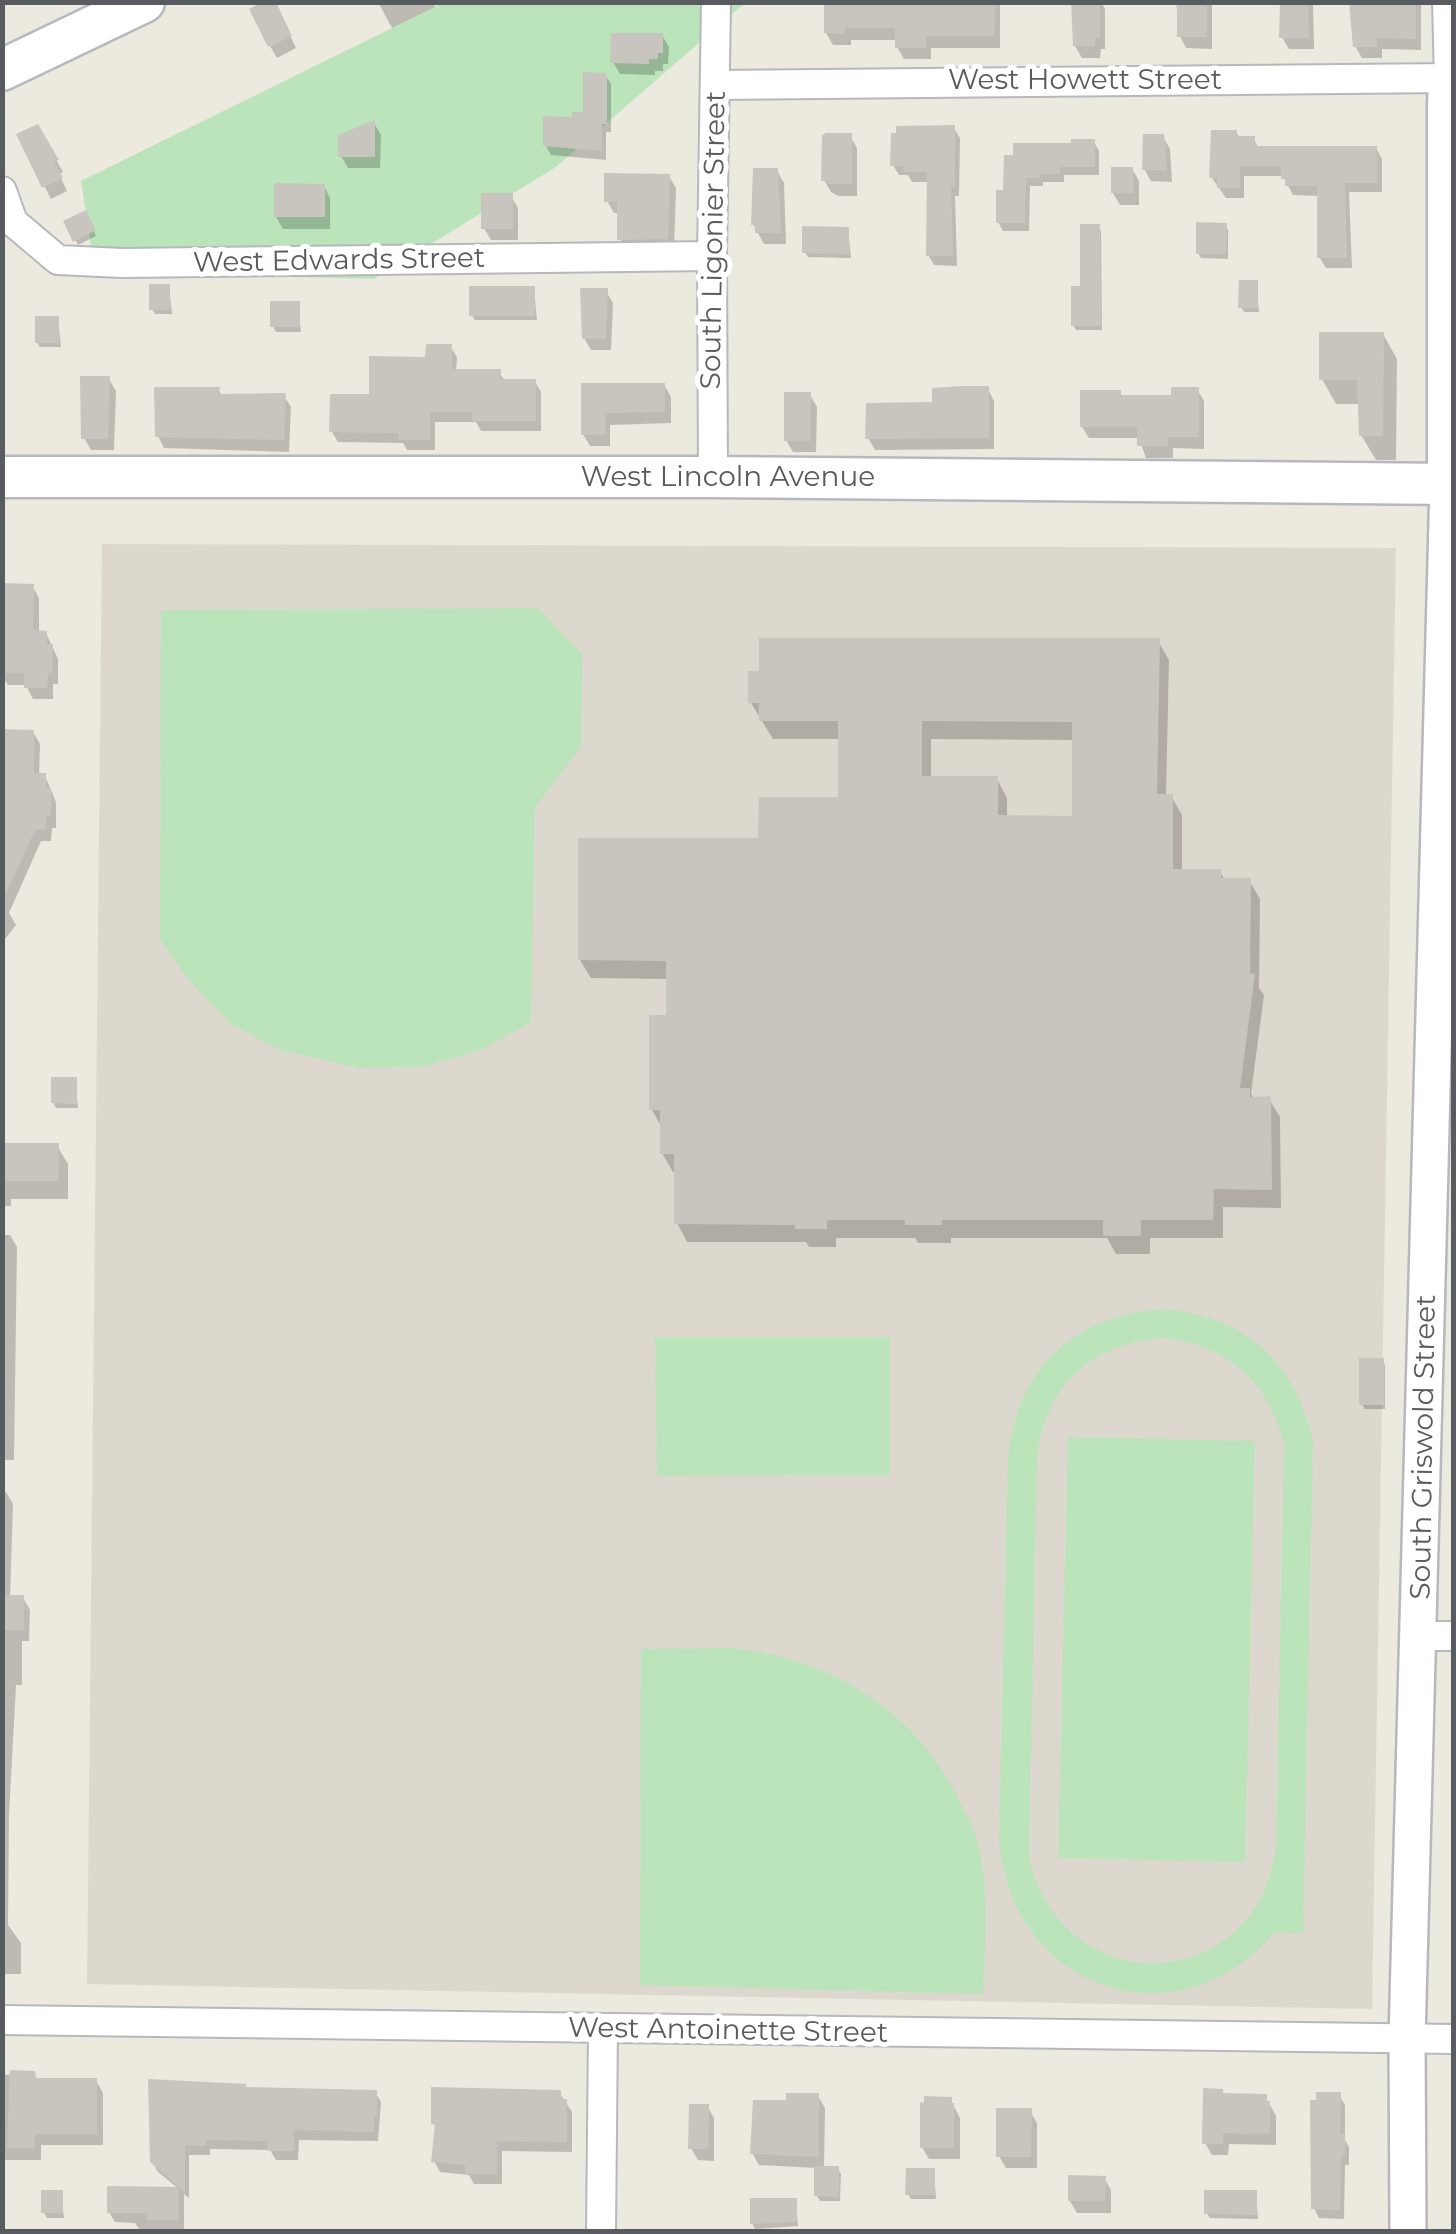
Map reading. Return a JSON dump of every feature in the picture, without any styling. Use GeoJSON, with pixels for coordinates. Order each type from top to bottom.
{"type":"FeatureCollection","features":[{"type":"Feature","properties":{"kind":"main road"},"geometry":{"type":"LineString","coordinates":[[2,70],[144,2]]}},
{"type":"Feature","properties":{"kind":"main road","name":"South Griswold Street"},"geometry":{"type":"LineString","coordinates":[[1451,78],[1451,484]]}},
{"type":"Feature","properties":{"kind":"main road","name":"West Lincoln Avenue"},"geometry":{"type":"LineString","coordinates":[[2,477],[712,477],[1451,484]]}},
{"type":"Feature","properties":{"kind":"street","name":"South Ligonier Street"},"geometry":{"type":"LineString","coordinates":[[712,477],[716,2]]}},
{"type":"Feature","properties":{"kind":"street","name":"South Griswold Street"},"geometry":{"type":"LineString","coordinates":[[1447,2],[1451,78]]}},
{"type":"Feature","properties":{"kind":"street","name":"West Howett Street"},"geometry":{"type":"LineString","coordinates":[[716,85],[1451,78]]}},
{"type":"Feature","properties":{"kind":"street","name":"West Edwards Street"},"geometry":{"type":"LineString","coordinates":[[2,190],[14,222],[58,260],[122,264],[712,256]]}},
{"type":"Feature","properties":{"kind":"street","name":"South Griswold Street"},"geometry":{"type":"LineString","coordinates":[[1408,2232],[1407,2039],[1436,1636],[1451,484]]}},
{"type":"Feature","properties":{"kind":"street","name":"West Antoinette Street"},"geometry":{"type":"LineString","coordinates":[[2,2020],[1454,2039]]}},
{"type":"Feature","properties":{"kind":"street"},"geometry":{"type":"LineString","coordinates":[[600,2232],[603,2029]]}},
{"type":"Feature","properties":{"kind":"shaded area"},"geometry":{"type":"Polygon","coordinates":[[[102,544],[1396,548],[1372,2009],[87,1984],[102,544]]]}},
{"type":"Feature","properties":{"kind":"green space"},"geometry":{"type":"Polygon","coordinates":[[[443,3],[745,3],[556,167],[374,279],[95,272],[81,181],[443,3]]]}},
{"type":"Feature","properties":{"kind":"green space"},"geometry":{"type":"Polygon","coordinates":[[[538,608],[583,655],[581,747],[535,807],[531,1022],[483,1049],[423,1067],[359,1068],[280,1050],[231,1024],[191,983],[160,939],[161,610],[538,608]]]}},
{"type":"Feature","properties":{"kind":"green space"},"geometry":{"type":"Polygon","coordinates":[[[1166,1309],[1195,1314],[1220,1322],[1263,1348],[1293,1387],[1313,1440],[1303,1933],[1275,1932],[1235,1968],[1191,1988],[1146,1993],[1103,1985],[1064,1964],[1032,1932],[1009,1889],[999,1836],[1008,1457],[1014,1425],[1038,1372],[1057,1351],[1079,1334],[1133,1313],[1166,1309]],[[1165,1338],[1115,1348],[1077,1372],[1050,1409],[1037,1458],[1029,1857],[1049,1905],[1080,1939],[1118,1958],[1160,1963],[1200,1954],[1236,1931],[1262,1894],[1276,1844],[1284,1444],[1268,1402],[1256,1385],[1226,1359],[1188,1342],[1165,1338]]]}},
{"type":"Feature","properties":{"kind":"green space"},"geometry":{"type":"Polygon","coordinates":[[[655,1337],[890,1337],[890,1475],[657,1476],[655,1337]]]}},
{"type":"Feature","properties":{"kind":"green space"},"geometry":{"type":"Polygon","coordinates":[[[1068,1437],[1255,1441],[1245,1862],[1058,1858],[1068,1437]]]}},
{"type":"Feature","properties":{"kind":"green space"},"geometry":{"type":"Polygon","coordinates":[[[732,1648],[802,1663],[865,1693],[893,1714],[940,1767],[967,1816],[979,1848],[985,1902],[983,1994],[640,1985],[641,1649],[732,1648]]]}},
{"type":"Feature","properties":{"kind":"building"},"geometry":{"type":"Polygon","coordinates":[[[262,2],[276,2],[292,36],[268,47],[249,9],[262,2]]]}},
{"type":"Feature","properties":{"kind":"building"},"geometry":{"type":"Polygon","coordinates":[[[824,2],[995,2],[994,36],[926,36],[926,48],[895,48],[895,28],[845,28],[845,34],[824,33],[824,2]]]}},
{"type":"Feature","properties":{"kind":"building"},"geometry":{"type":"Polygon","coordinates":[[[1071,2],[1100,2],[1100,38],[1095,38],[1095,46],[1073,46],[1071,2]]]}},
{"type":"Feature","properties":{"kind":"building"},"geometry":{"type":"Polygon","coordinates":[[[1177,2],[1207,2],[1207,37],[1177,37],[1177,2]]]}},
{"type":"Feature","properties":{"kind":"building"},"geometry":{"type":"Polygon","coordinates":[[[1280,2],[1308,2],[1309,38],[1279,38],[1280,2]]]}},
{"type":"Feature","properties":{"kind":"building"},"geometry":{"type":"Polygon","coordinates":[[[1349,2],[1416,2],[1416,39],[1377,38],[1377,47],[1353,47],[1349,2]]]}},
{"type":"Feature","properties":{"kind":"building"},"geometry":{"type":"Polygon","coordinates":[[[611,33],[663,33],[663,53],[658,53],[658,59],[649,59],[649,64],[610,63],[611,33]]]}},
{"type":"Feature","properties":{"kind":"building"},"geometry":{"type":"Polygon","coordinates":[[[583,72],[607,73],[607,124],[602,124],[602,151],[543,146],[543,116],[572,117],[572,112],[583,112],[583,72]]]}},
{"type":"Feature","properties":{"kind":"building"},"geometry":{"type":"Polygon","coordinates":[[[375,120],[375,157],[338,157],[338,135],[375,120]]]}},
{"type":"Feature","properties":{"kind":"building"},"geometry":{"type":"Polygon","coordinates":[[[38,124],[59,160],[54,162],[63,178],[42,188],[16,134],[38,124]]]}},
{"type":"Feature","properties":{"kind":"building"},"geometry":{"type":"Polygon","coordinates":[[[955,125],[955,187],[951,187],[953,256],[926,256],[927,172],[903,172],[903,166],[890,166],[891,133],[896,133],[896,126],[955,125]]]}},
{"type":"Feature","properties":{"kind":"building"},"geometry":{"type":"Polygon","coordinates":[[[1211,130],[1237,130],[1237,136],[1255,136],[1255,146],[1377,146],[1377,183],[1345,183],[1347,258],[1317,258],[1317,186],[1285,186],[1281,166],[1240,166],[1240,188],[1217,188],[1217,178],[1209,178],[1211,130]]]}},
{"type":"Feature","properties":{"kind":"building"},"geometry":{"type":"Polygon","coordinates":[[[852,133],[852,184],[821,181],[822,135],[852,133]]]}},
{"type":"Feature","properties":{"kind":"building"},"geometry":{"type":"Polygon","coordinates":[[[1143,134],[1164,134],[1167,171],[1142,170],[1143,134]]]}},
{"type":"Feature","properties":{"kind":"building"},"geometry":{"type":"Polygon","coordinates":[[[1071,139],[1095,139],[1095,167],[1060,167],[1060,174],[1026,178],[1025,223],[996,223],[996,190],[1003,190],[1004,155],[1013,155],[1013,143],[1071,143],[1071,139]]]}},
{"type":"Feature","properties":{"kind":"building"},"geometry":{"type":"Polygon","coordinates":[[[1111,167],[1133,167],[1133,193],[1111,193],[1111,167]]]}},
{"type":"Feature","properties":{"kind":"building"},"geometry":{"type":"Polygon","coordinates":[[[753,168],[778,168],[781,233],[755,233],[755,225],[751,225],[753,168]]]}},
{"type":"Feature","properties":{"kind":"building"},"geometry":{"type":"Polygon","coordinates":[[[604,173],[670,174],[668,239],[617,240],[617,202],[604,202],[604,173]]]}},
{"type":"Feature","properties":{"kind":"building"},"geometry":{"type":"Polygon","coordinates":[[[277,183],[325,184],[325,217],[274,217],[277,183]]]}},
{"type":"Feature","properties":{"kind":"building"},"geometry":{"type":"Polygon","coordinates":[[[481,193],[513,193],[513,229],[481,229],[481,193]]]}},
{"type":"Feature","properties":{"kind":"building"},"geometry":{"type":"Polygon","coordinates":[[[86,210],[96,230],[73,242],[63,221],[86,210]]]}},
{"type":"Feature","properties":{"kind":"building"},"geometry":{"type":"Polygon","coordinates":[[[1196,222],[1227,223],[1226,254],[1196,254],[1196,222]]]}},
{"type":"Feature","properties":{"kind":"building"},"geometry":{"type":"Polygon","coordinates":[[[1080,224],[1100,224],[1101,326],[1071,326],[1071,286],[1080,286],[1080,224]]]}},
{"type":"Feature","properties":{"kind":"building"},"geometry":{"type":"Polygon","coordinates":[[[802,226],[849,227],[849,254],[802,253],[802,226]]]}},
{"type":"Feature","properties":{"kind":"building"},"geometry":{"type":"Polygon","coordinates":[[[1239,280],[1258,280],[1258,308],[1238,308],[1239,280]]]}},
{"type":"Feature","properties":{"kind":"building"},"geometry":{"type":"Polygon","coordinates":[[[149,284],[170,284],[170,310],[149,310],[149,284]]]}},
{"type":"Feature","properties":{"kind":"building"},"geometry":{"type":"Polygon","coordinates":[[[469,286],[535,286],[535,316],[469,316],[469,286]]]}},
{"type":"Feature","properties":{"kind":"building"},"geometry":{"type":"Polygon","coordinates":[[[580,288],[608,288],[606,339],[582,339],[580,288]]]}},
{"type":"Feature","properties":{"kind":"building"},"geometry":{"type":"Polygon","coordinates":[[[270,301],[300,301],[300,327],[270,327],[270,301]]]}},
{"type":"Feature","properties":{"kind":"building"},"geometry":{"type":"Polygon","coordinates":[[[35,316],[59,316],[59,343],[35,343],[35,316]]]}},
{"type":"Feature","properties":{"kind":"building"},"geometry":{"type":"Polygon","coordinates":[[[1319,332],[1384,332],[1383,436],[1359,436],[1357,380],[1319,380],[1319,332]]]}},
{"type":"Feature","properties":{"kind":"building"},"geometry":{"type":"Polygon","coordinates":[[[426,344],[452,344],[452,369],[501,369],[501,379],[536,379],[536,421],[472,421],[472,412],[430,412],[430,440],[398,440],[398,433],[329,432],[330,394],[369,394],[369,356],[425,357],[426,344]]]}},
{"type":"Feature","properties":{"kind":"building"},"geometry":{"type":"Polygon","coordinates":[[[80,376],[110,376],[108,439],[81,439],[80,376]]]}},
{"type":"Feature","properties":{"kind":"building"},"geometry":{"type":"Polygon","coordinates":[[[581,383],[665,383],[665,412],[605,413],[605,435],[581,435],[581,383]]]}},
{"type":"Feature","properties":{"kind":"building"},"geometry":{"type":"Polygon","coordinates":[[[989,386],[989,438],[865,439],[866,403],[932,402],[932,388],[989,386]]]}},
{"type":"Feature","properties":{"kind":"building"},"geometry":{"type":"Polygon","coordinates":[[[154,387],[220,387],[219,394],[286,393],[284,440],[155,437],[154,387]]]}},
{"type":"Feature","properties":{"kind":"building"},"geometry":{"type":"Polygon","coordinates":[[[1171,387],[1199,387],[1199,437],[1168,437],[1168,446],[1137,446],[1137,427],[1080,427],[1080,390],[1171,395],[1171,387]]]}},
{"type":"Feature","properties":{"kind":"building"},"geometry":{"type":"Polygon","coordinates":[[[784,392],[811,392],[811,441],[784,441],[784,392]]]}},
{"type":"Feature","properties":{"kind":"building"},"geometry":{"type":"Polygon","coordinates":[[[2,583],[34,584],[33,630],[47,631],[47,644],[53,644],[47,688],[24,688],[24,673],[2,673],[2,583]]]}},
{"type":"Feature","properties":{"kind":"building"},"geometry":{"type":"Polygon","coordinates":[[[759,638],[1160,638],[1157,794],[1173,794],[1173,869],[1221,869],[1221,878],[1251,878],[1250,973],[1255,974],[1240,1088],[1250,1088],[1250,1097],[1271,1096],[1272,1190],[1214,1189],[1213,1220],[1141,1220],[1141,1236],[1103,1236],[1103,1220],[942,1220],[942,1225],[905,1225],[905,1220],[827,1220],[827,1229],[674,1224],[674,1154],[660,1154],[660,1110],[649,1110],[649,1015],[666,1015],[666,961],[578,960],[578,838],[758,838],[759,797],[838,797],[838,721],[759,721],[759,703],[748,703],[748,671],[759,671],[759,638]],[[922,721],[922,776],[998,776],[998,815],[1072,816],[1072,722],[922,721]]]}},
{"type":"Feature","properties":{"kind":"building"},"geometry":{"type":"Polygon","coordinates":[[[2,729],[34,730],[34,773],[46,773],[46,788],[51,788],[51,816],[46,816],[46,830],[35,830],[2,902],[2,729]]]}},
{"type":"Feature","properties":{"kind":"building"},"geometry":{"type":"Polygon","coordinates":[[[51,1077],[77,1077],[77,1104],[51,1103],[51,1077]]]}},
{"type":"Feature","properties":{"kind":"building"},"geometry":{"type":"Polygon","coordinates":[[[2,1143],[59,1143],[58,1181],[2,1181],[2,1143]]]}},
{"type":"Feature","properties":{"kind":"building"},"geometry":{"type":"Polygon","coordinates":[[[1359,1358],[1384,1358],[1384,1405],[1359,1405],[1359,1358]]]}},
{"type":"Feature","properties":{"kind":"building"},"geometry":{"type":"Polygon","coordinates":[[[2,1595],[24,1595],[24,1630],[2,1630],[2,1595]]]}},
{"type":"Feature","properties":{"kind":"building"},"geometry":{"type":"Polygon","coordinates":[[[10,2070],[35,2071],[36,2078],[97,2078],[97,2134],[35,2134],[35,2148],[7,2148],[10,2070]]]}},
{"type":"Feature","properties":{"kind":"building"},"geometry":{"type":"Polygon","coordinates":[[[148,2079],[246,2087],[377,2090],[374,2132],[294,2130],[294,2151],[267,2151],[268,2141],[206,2140],[206,2146],[185,2145],[185,2192],[150,2162],[148,2079]]]}},
{"type":"Feature","properties":{"kind":"building"},"geometry":{"type":"Polygon","coordinates":[[[431,2087],[561,2090],[561,2099],[567,2099],[567,2142],[497,2141],[497,2174],[465,2174],[465,2165],[431,2162],[435,2124],[431,2124],[431,2087]]]}},
{"type":"Feature","properties":{"kind":"building"},"geometry":{"type":"Polygon","coordinates":[[[1203,2088],[1223,2089],[1223,2093],[1267,2094],[1270,2134],[1223,2133],[1223,2144],[1202,2144],[1203,2088]]]}},
{"type":"Feature","properties":{"kind":"building"},"geometry":{"type":"Polygon","coordinates":[[[1316,2092],[1341,2092],[1340,2134],[1345,2134],[1345,2155],[1341,2155],[1340,2210],[1311,2209],[1310,2100],[1316,2100],[1316,2092]]]}},
{"type":"Feature","properties":{"kind":"building"},"geometry":{"type":"Polygon","coordinates":[[[786,2093],[819,2093],[819,2157],[750,2154],[753,2100],[786,2100],[786,2093]]]}},
{"type":"Feature","properties":{"kind":"building"},"geometry":{"type":"Polygon","coordinates":[[[924,2096],[952,2097],[954,2148],[920,2148],[920,2102],[924,2103],[924,2096]]]}},
{"type":"Feature","properties":{"kind":"building"},"geometry":{"type":"Polygon","coordinates":[[[689,2104],[709,2104],[708,2149],[688,2149],[689,2104]]]}},
{"type":"Feature","properties":{"kind":"building"},"geometry":{"type":"Polygon","coordinates":[[[996,2108],[1032,2108],[1031,2157],[996,2157],[996,2108]]]}},
{"type":"Feature","properties":{"kind":"building"},"geometry":{"type":"Polygon","coordinates":[[[814,2166],[839,2166],[839,2197],[814,2196],[814,2166]]]}},
{"type":"Feature","properties":{"kind":"building"},"geometry":{"type":"Polygon","coordinates":[[[906,2168],[935,2168],[935,2195],[905,2195],[906,2168]]]}},
{"type":"Feature","properties":{"kind":"building"},"geometry":{"type":"Polygon","coordinates":[[[1068,2175],[1106,2176],[1105,2201],[1068,2201],[1068,2175]]]}},
{"type":"Feature","properties":{"kind":"building"},"geometry":{"type":"Polygon","coordinates":[[[107,2186],[179,2187],[179,2220],[147,2220],[147,2213],[107,2213],[107,2186]]]}},
{"type":"Feature","properties":{"kind":"building"},"geometry":{"type":"Polygon","coordinates":[[[41,2190],[63,2190],[63,2213],[41,2213],[41,2190]]]}},
{"type":"Feature","properties":{"kind":"building"},"geometry":{"type":"Polygon","coordinates":[[[1204,2190],[1257,2190],[1257,2215],[1204,2214],[1204,2190]]]}},
{"type":"Feature","properties":{"kind":"building"},"geometry":{"type":"Polygon","coordinates":[[[750,2198],[797,2198],[797,2222],[750,2224],[750,2198]]]}}]}
